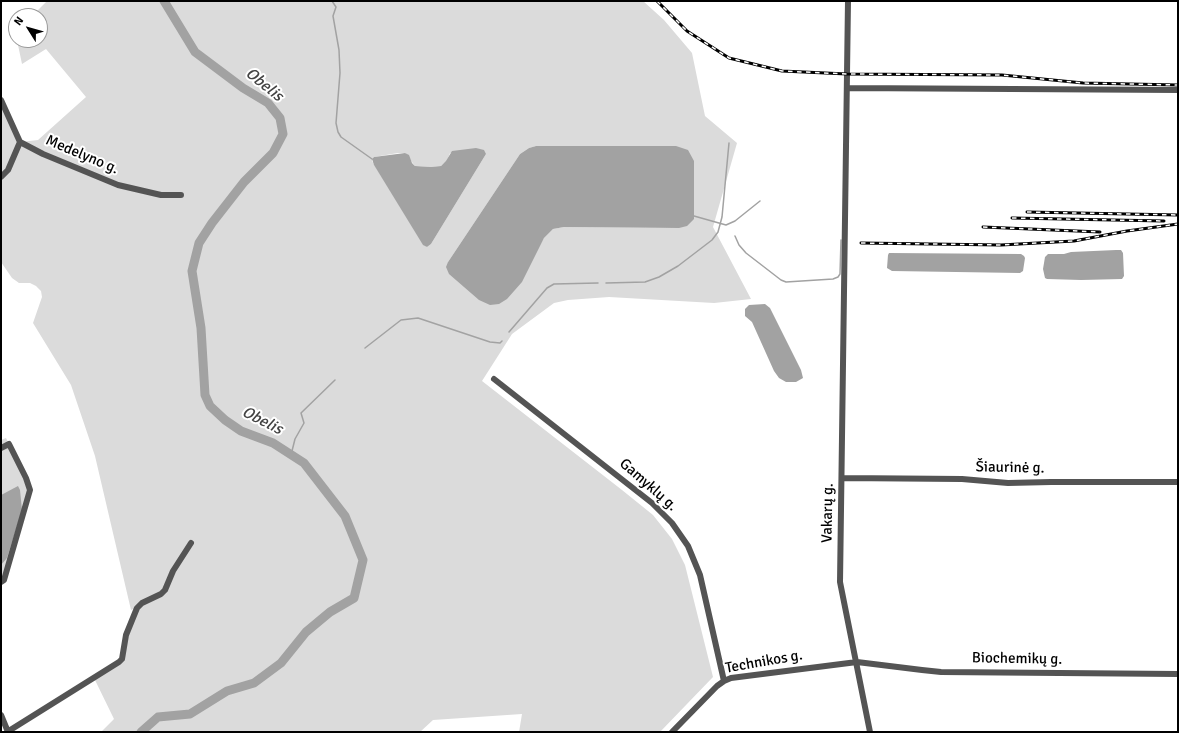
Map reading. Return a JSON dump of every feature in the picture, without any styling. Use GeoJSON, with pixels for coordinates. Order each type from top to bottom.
{"type":"FeatureCollection","features":[{"type":"Feature","properties":{"kind":"street","name":"Vakarų g."},"geometry":{"type":"LineString","coordinates":[[848,1],[840,582],[870,732]]}},
{"type":"Feature","properties":{"kind":"street"},"geometry":{"type":"LineString","coordinates":[[847,88],[1178,90]]}},
{"type":"Feature","properties":{"kind":"street"},"geometry":{"type":"LineString","coordinates":[[1,100],[20,142],[8,170],[1,177]]}},
{"type":"Feature","properties":{"kind":"street","name":"Medelyno g."},"geometry":{"type":"LineString","coordinates":[[20,142],[43,154],[118,185],[161,195],[180,195]]}},
{"type":"Feature","properties":{"kind":"street","name":"Gamyklų g."},"geometry":{"type":"LineString","coordinates":[[494,379],[647,498],[672,523],[688,546],[700,576],[724,681]]}},
{"type":"Feature","properties":{"kind":"street"},"geometry":{"type":"LineString","coordinates":[[1,448],[9,444],[26,478],[30,490],[4,580],[1,582]]}},
{"type":"Feature","properties":{"kind":"street","name":"Šiaurinė g."},"geometry":{"type":"LineString","coordinates":[[842,478],[962,479],[1008,483],[1178,482]]}},
{"type":"Feature","properties":{"kind":"street"},"geometry":{"type":"LineString","coordinates":[[1,715],[7,732],[119,662],[122,659],[126,635],[137,608],[142,603],[161,594],[165,590],[173,571],[191,543]]}},
{"type":"Feature","properties":{"kind":"street","name":"Technikos g."},"geometry":{"type":"LineString","coordinates":[[672,732],[710,693],[724,681],[731,678],[857,662]]}},
{"type":"Feature","properties":{"kind":"street","name":"Biochemikų g."},"geometry":{"type":"LineString","coordinates":[[857,662],[941,672],[1178,674]]}},
{"type":"Feature","properties":{"kind":"shaded area"},"geometry":{"type":"Polygon","coordinates":[[[47,1],[643,1],[664,20],[692,53],[705,116],[737,143],[713,227],[751,299],[714,303],[609,297],[568,300],[554,303],[512,334],[482,381],[653,515],[672,539],[685,565],[713,677],[660,732],[519,732],[522,714],[433,720],[420,732],[101,732],[114,719],[94,678],[119,662],[136,608],[131,610],[95,456],[71,385],[33,323],[42,297],[41,291],[30,283],[19,283],[12,278],[1,262],[1,100],[20,142],[38,140],[86,97],[46,49],[22,64],[19,48],[48,48],[48,8],[40,8],[47,1]],[[536,146],[529,148],[520,154],[448,262],[534,255],[544,238],[553,229],[564,227],[679,228],[676,146],[536,146]],[[405,153],[374,157],[372,161],[423,244],[427,247],[431,244],[486,154],[450,153],[447,161],[441,166],[431,167],[415,166],[405,153]]]}},
{"type":"Feature","properties":{"kind":"shaded area"},"geometry":{"type":"Polygon","coordinates":[[[536,146],[676,146],[688,150],[694,161],[694,219],[687,226],[679,228],[564,227],[553,229],[544,238],[522,282],[507,299],[499,304],[490,305],[479,300],[449,274],[446,267],[520,154],[529,148],[536,146]]]}},
{"type":"Feature","properties":{"kind":"shaded area"},"geometry":{"type":"Polygon","coordinates":[[[476,148],[484,150],[486,154],[431,244],[427,247],[423,245],[374,165],[372,159],[374,157],[405,153],[409,155],[415,166],[441,166],[452,151],[476,148]]]}},
{"type":"Feature","properties":{"kind":"shaded area"},"geometry":{"type":"Polygon","coordinates":[[[1121,250],[1123,253],[1124,276],[1122,279],[1081,280],[1045,278],[1043,269],[1045,257],[1048,254],[1121,250]]]}},
{"type":"Feature","properties":{"kind":"shaded area"},"geometry":{"type":"Polygon","coordinates":[[[889,253],[1021,254],[1025,258],[1023,271],[1020,273],[892,271],[887,268],[889,253]]]}},
{"type":"Feature","properties":{"kind":"shaded area"},"geometry":{"type":"Polygon","coordinates":[[[765,304],[770,308],[801,370],[803,378],[796,382],[786,382],[779,378],[774,371],[752,322],[745,316],[745,309],[749,305],[765,304]]]}},
{"type":"Feature","properties":{"kind":"shaded area"},"geometry":{"type":"Polygon","coordinates":[[[6,438],[26,478],[30,490],[1,582],[1,565],[18,487],[1,495],[1,440],[6,438]]]}},
{"type":"Feature","properties":{"kind":"shaded area"},"geometry":{"type":"Polygon","coordinates":[[[18,486],[20,490],[22,510],[7,558],[1,565],[1,495],[18,486]]]}},
{"type":"Feature","properties":{"kind":"waterway","name":"Obelis"},"geometry":{"type":"LineString","coordinates":[[141,732],[158,717],[190,714],[227,691],[254,683],[281,663],[306,632],[330,612],[354,598],[363,560],[345,516],[304,463],[273,443],[241,431],[225,420],[210,406],[205,395],[201,328],[192,271],[199,243],[212,223],[244,182],[273,153],[283,134],[280,118],[268,103],[243,88],[195,52],[164,1]]}},
{"type":"Feature","properties":{"kind":"waterway"},"geometry":{"type":"LineString","coordinates":[[332,1],[336,7],[333,16],[339,50],[340,73],[336,123],[338,132],[341,137],[372,159]]}},
{"type":"Feature","properties":{"kind":"waterway"},"geometry":{"type":"LineString","coordinates":[[606,283],[645,282],[659,277],[678,266],[712,240],[718,232],[722,217],[729,143]]}},
{"type":"Feature","properties":{"kind":"waterway"},"geometry":{"type":"LineString","coordinates":[[694,216],[726,225],[735,221],[760,201]]}},
{"type":"Feature","properties":{"kind":"waterway"},"geometry":{"type":"LineString","coordinates":[[735,236],[739,245],[746,253],[781,280],[786,282],[833,279],[838,277],[840,274],[841,240]]}},
{"type":"Feature","properties":{"kind":"waterway"},"geometry":{"type":"LineString","coordinates":[[509,332],[547,288],[554,284],[598,283]]}},
{"type":"Feature","properties":{"kind":"waterway"},"geometry":{"type":"LineString","coordinates":[[365,348],[401,320],[418,318],[490,342],[500,343],[502,341]]}},
{"type":"Feature","properties":{"kind":"waterway"},"geometry":{"type":"LineString","coordinates":[[291,455],[295,439],[304,423],[301,413],[335,380]]}},
{"type":"Feature","properties":{"kind":"railway"},"geometry":{"type":"LineString","coordinates":[[657,1],[687,31],[729,58],[782,71],[847,74],[1002,75],[1083,83],[1178,85]]}},
{"type":"Feature","properties":{"kind":"railway"},"geometry":{"type":"LineString","coordinates":[[1027,212],[1178,215]]}},
{"type":"Feature","properties":{"kind":"railway"},"geometry":{"type":"LineString","coordinates":[[1012,218],[1164,221]]}},
{"type":"Feature","properties":{"kind":"railway"},"geometry":{"type":"LineString","coordinates":[[861,243],[1001,245],[1074,241],[1127,231],[1178,224]]}},
{"type":"Feature","properties":{"kind":"railway"},"geometry":{"type":"LineString","coordinates":[[983,227],[1100,232]]}}]}
